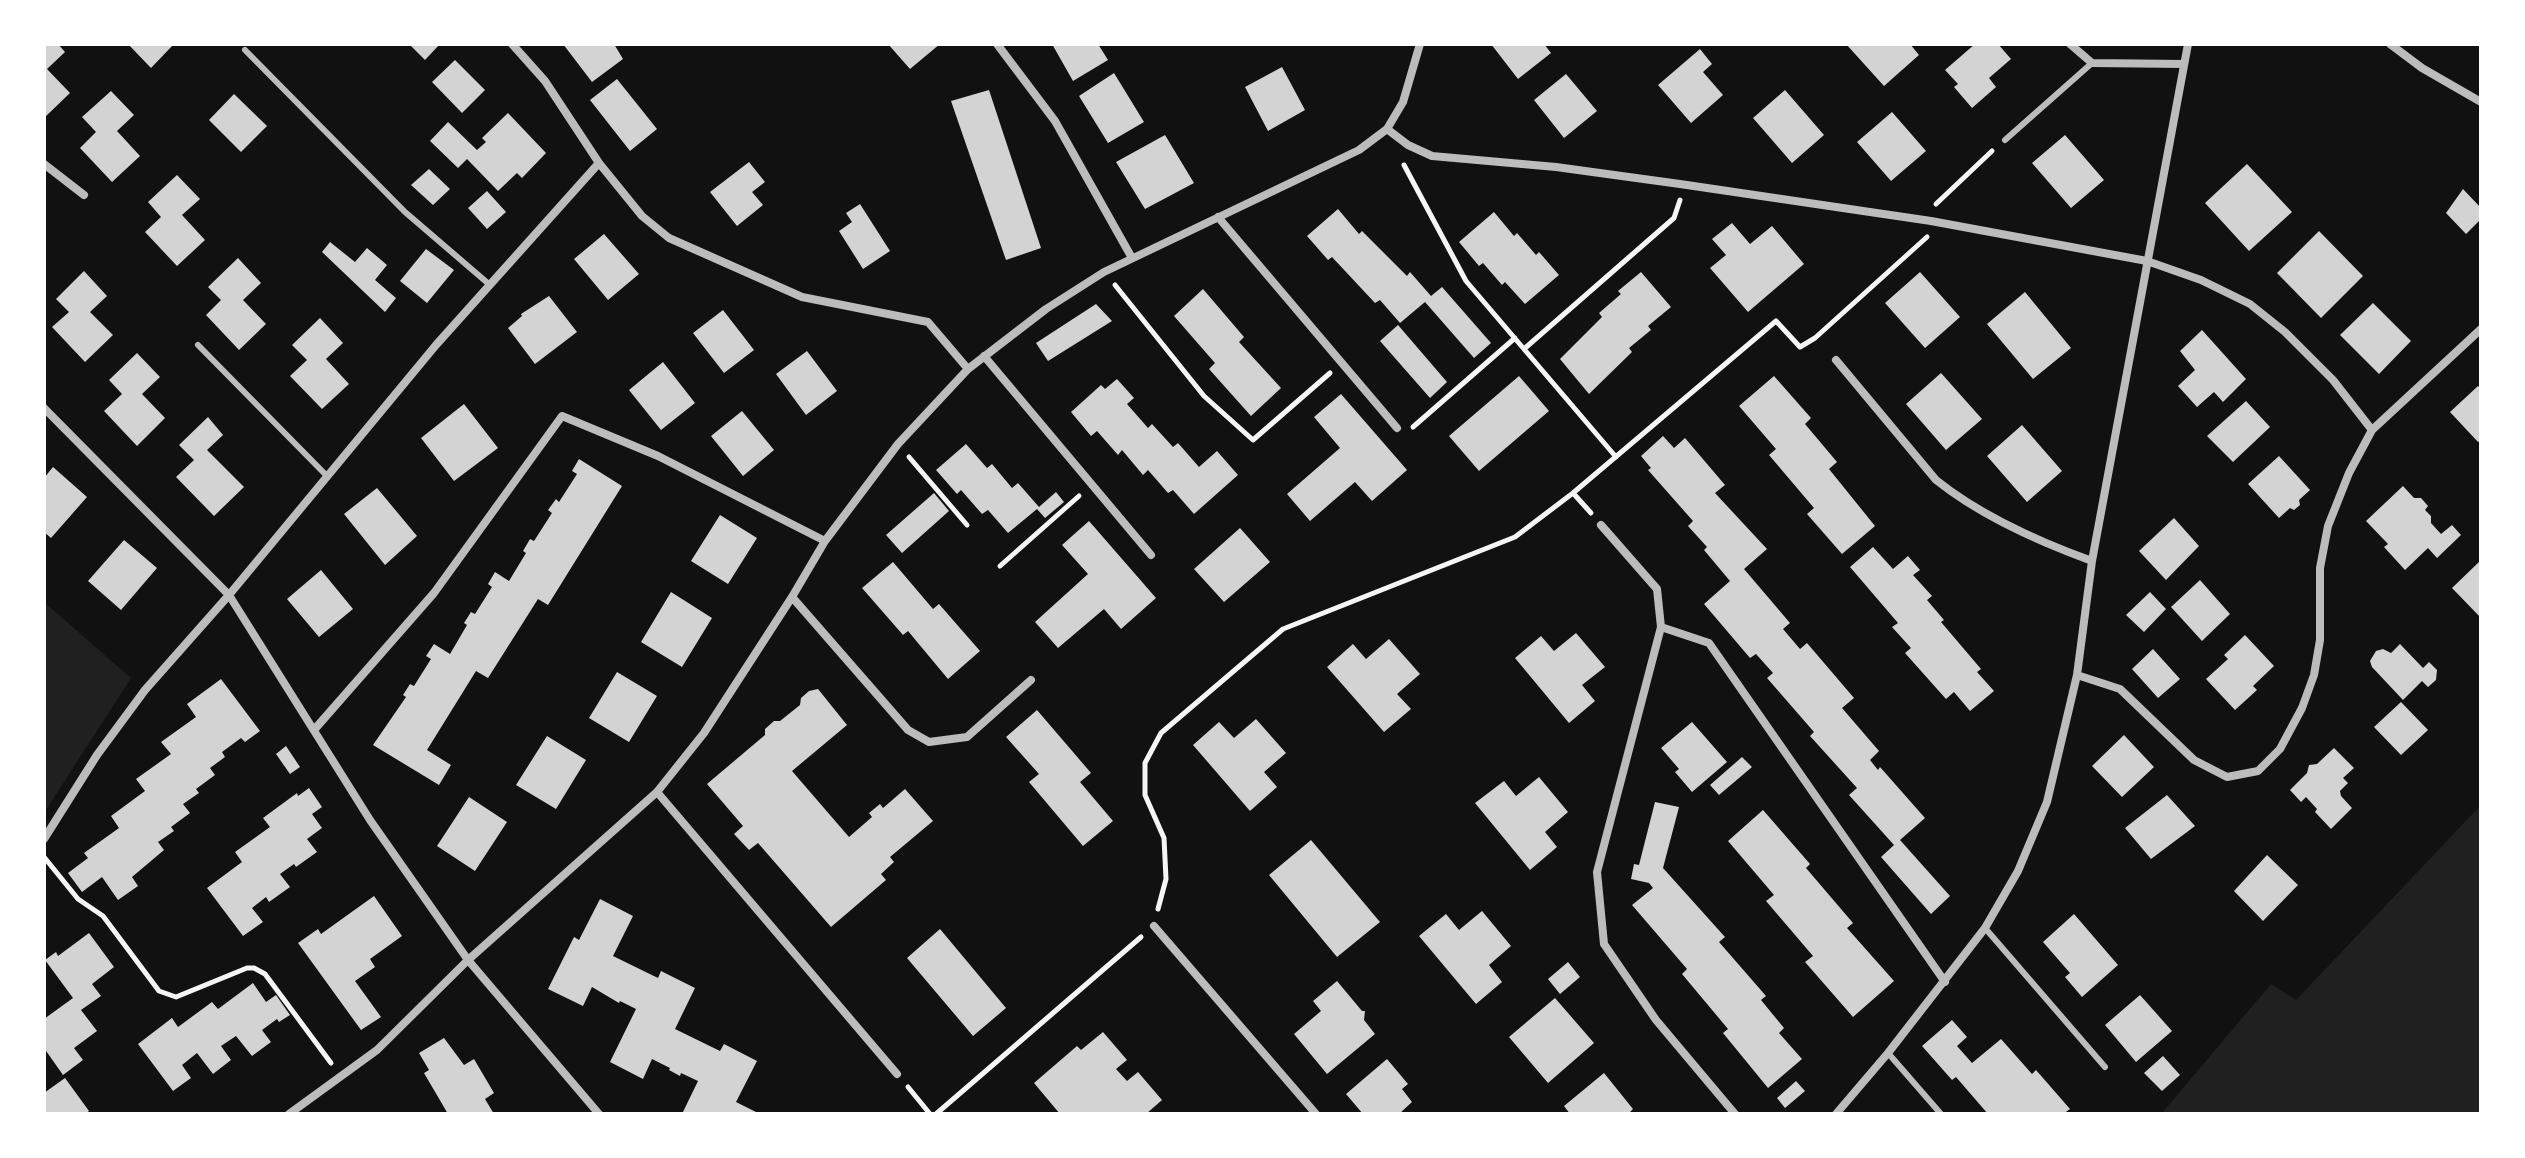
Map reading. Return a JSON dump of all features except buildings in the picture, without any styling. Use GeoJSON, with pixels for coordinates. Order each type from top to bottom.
{"type":"FeatureCollection","features":[{"type":"Feature","properties":{"kind":"street"},"geometry":{"type":"LineString","coordinates":[[512,44],[545,81],[599,163],[642,216],[669,238],[802,297],[928,322],[968,369]]}},
{"type":"Feature","properties":{"kind":"street"},"geometry":{"type":"LineString","coordinates":[[997,44],[1055,121],[1132,258]]}},
{"type":"Feature","properties":{"kind":"street"},"geometry":{"type":"LineString","coordinates":[[289,1114],[377,1050],[468,960],[657,792],[704,733],[825,541],[898,444],[968,369],[1046,309],[1104,272],[1359,150],[1387,129],[1403,102],[1420,44]]}},
{"type":"Feature","properties":{"kind":"street"},"geometry":{"type":"LineString","coordinates":[[2070,44],[2092,63],[2184,64]]}},
{"type":"Feature","properties":{"kind":"street"},"geometry":{"type":"LineString","coordinates":[[1836,1114],[1945,982],[1985,928],[2018,871],[2047,802],[2077,675],[2092,561],[2188,44]]}},
{"type":"Feature","properties":{"kind":"street"},"geometry":{"type":"LineString","coordinates":[[2390,44],[2422,68],[2481,102]]}},
{"type":"Feature","properties":{"kind":"street"},"geometry":{"type":"LineString","coordinates":[[1387,129],[1408,145],[1432,156],[1556,167],[1931,221],[2147,261],[2201,280],[2250,304],[2285,332],[2333,380],[2372,430]]}},
{"type":"Feature","properties":{"kind":"street"},"geometry":{"type":"LineString","coordinates":[[44,839],[97,755],[145,690],[229,595],[326,475],[599,163]]}},
{"type":"Feature","properties":{"kind":"street"},"geometry":{"type":"LineString","coordinates":[[44,164],[84,195]]}},
{"type":"Feature","properties":{"kind":"street"},"geometry":{"type":"LineString","coordinates":[[1218,217],[1397,428]]}},
{"type":"Feature","properties":{"kind":"street"},"geometry":{"type":"LineString","coordinates":[[2077,675],[2120,689],[2194,760],[2227,777],[2258,771],[2280,749],[2302,708],[2314,675],[2320,640],[2320,568],[2328,526],[2349,473],[2372,430],[2481,329]]}},
{"type":"Feature","properties":{"kind":"street"},"geometry":{"type":"LineString","coordinates":[[984,356],[1151,555]]}},
{"type":"Feature","properties":{"kind":"street"},"geometry":{"type":"LineString","coordinates":[[1836,360],[1936,480],[1954,494],[2042,543],[2092,561]]}},
{"type":"Feature","properties":{"kind":"street"},"geometry":{"type":"LineString","coordinates":[[44,408],[229,595],[370,820],[468,960],[599,1114]]}},
{"type":"Feature","properties":{"kind":"street"},"geometry":{"type":"LineString","coordinates":[[314,730],[434,593],[562,416],[658,456],[825,541]]}},
{"type":"Feature","properties":{"kind":"street"},"geometry":{"type":"LineString","coordinates":[[1601,525],[1657,589],[1661,627],[1597,872],[1604,944],[1656,1020],[1735,1114]]}},
{"type":"Feature","properties":{"kind":"street"},"geometry":{"type":"LineString","coordinates":[[792,597],[908,730],[929,742],[967,737],[1031,680]]}},
{"type":"Feature","properties":{"kind":"street"},"geometry":{"type":"LineString","coordinates":[[1661,627],[1709,643],[1945,982]]}},
{"type":"Feature","properties":{"kind":"street"},"geometry":{"type":"LineString","coordinates":[[657,792],[897,1074]]}},
{"type":"Feature","properties":{"kind":"street"},"geometry":{"type":"LineString","coordinates":[[1154,926],[1316,1114]]}},
{"type":"Feature","properties":{"kind":"lane"},"geometry":{"type":"LineString","coordinates":[[245,50],[405,212],[490,285]]}},
{"type":"Feature","properties":{"kind":"lane"},"geometry":{"type":"LineString","coordinates":[[2005,140],[2092,63]]}},
{"type":"Feature","properties":{"kind":"lane"},"geometry":{"type":"LineString","coordinates":[[198,345],[326,475]]}},
{"type":"Feature","properties":{"kind":"lane"},"geometry":{"type":"LineString","coordinates":[[1985,928],[2105,1067]]}},
{"type":"Feature","properties":{"kind":"lane"},"geometry":{"type":"LineString","coordinates":[[1888,1053],[1941,1114]]}},
{"type":"Feature","properties":{"kind":"path"},"geometry":{"type":"LineString","coordinates":[[1387,129],[1466,281],[1616,457]]}},
{"type":"Feature","properties":{"kind":"path"},"geometry":{"type":"LineString","coordinates":[[1931,221],[1937,201],[2005,140]]}},
{"type":"Feature","properties":{"kind":"path"},"geometry":{"type":"LineString","coordinates":[[1524,349],[1674,218],[1680,201]]}},
{"type":"Feature","properties":{"kind":"path"},"geometry":{"type":"LineString","coordinates":[[897,1074],[933,1114],[1154,926],[1166,879],[1164,838],[1145,795],[1145,763],[1161,733],[1283,629],[1515,537],[1573,493],[1776,321],[1800,347],[1815,338],[1927,239]]}},
{"type":"Feature","properties":{"kind":"path"},"geometry":{"type":"LineString","coordinates":[[1104,272],[1204,396],[1253,440],[1342,363]]}},
{"type":"Feature","properties":{"kind":"path"},"geometry":{"type":"LineString","coordinates":[[1397,428],[1415,426],[1515,338]]}},
{"type":"Feature","properties":{"kind":"path"},"geometry":{"type":"LineString","coordinates":[[898,444],[967,525]]}},
{"type":"Feature","properties":{"kind":"path"},"geometry":{"type":"LineString","coordinates":[[1000,566],[1092,485]]}},
{"type":"Feature","properties":{"kind":"path"},"geometry":{"type":"LineString","coordinates":[[1573,493],[1601,525]]}},
{"type":"Feature","properties":{"kind":"path"},"geometry":{"type":"LineString","coordinates":[[44,857],[78,899],[103,916],[159,991],[176,997],[247,968],[254,968],[265,974],[341,1076]]}},
{"type":"Feature","properties":{"kind":"shaded area"},"geometry":{"type":"Polygon","coordinates":[[[44,602],[131,678],[44,813],[44,602]]]}},
{"type":"Feature","properties":{"kind":"shaded area"},"geometry":{"type":"Polygon","coordinates":[[[2481,805],[2481,1114],[2161,1114],[2271,984],[2296,1000],[2481,805]]]}}]}
